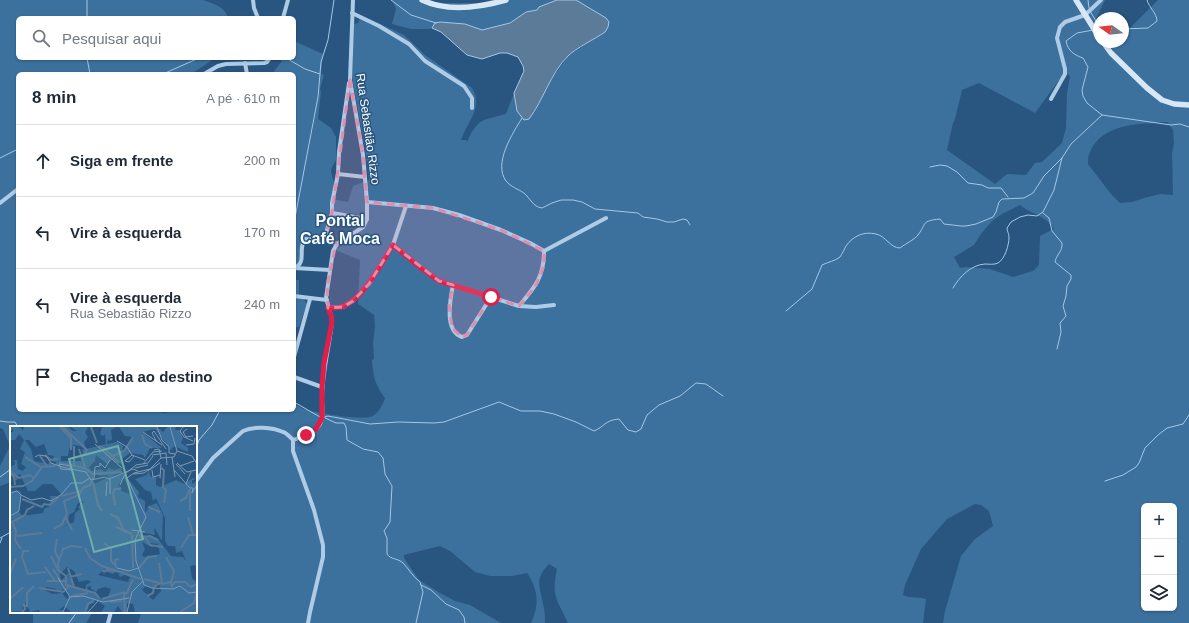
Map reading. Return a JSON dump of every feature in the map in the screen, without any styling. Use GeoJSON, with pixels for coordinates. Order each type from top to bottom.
{"type":"FeatureCollection","features":[{"type":"Feature","properties":{"kind":"main road"},"geometry":{"type":"LineString","coordinates":[[422,0],[437,5],[458,7],[482,6],[506,0]]}},
{"type":"Feature","properties":{"kind":"main road"},"geometry":{"type":"LineString","coordinates":[[1076,0],[1093,27]]}},
{"type":"Feature","properties":{"kind":"main road"},"geometry":{"type":"LineString","coordinates":[[1108,48],[1147,88],[1162,100],[1174,104],[1189,105]]}},
{"type":"Feature","properties":{"kind":"street"},"geometry":{"type":"LineString","coordinates":[[253,0],[257,16]]}},
{"type":"Feature","properties":{"kind":"street"},"geometry":{"type":"LineString","coordinates":[[284,16],[288,0]]}},
{"type":"Feature","properties":{"kind":"street","name":"Rua Sebastião Rizzo"},"geometry":{"type":"LineString","coordinates":[[353,0],[350,80],[361,142],[367,202],[367,219]]}},
{"type":"Feature","properties":{"kind":"street"},"geometry":{"type":"LineString","coordinates":[[1051,99],[1065,74],[1057,38],[1060,27],[1065,22],[1085,14],[1101,0]]}},
{"type":"Feature","properties":{"kind":"street"},"geometry":{"type":"LineString","coordinates":[[352,13],[379,26],[409,44],[425,61],[464,86],[472,98],[472,108]]}},
{"type":"Feature","properties":{"kind":"street"},"geometry":{"type":"LineString","coordinates":[[208,72],[222,65],[264,63],[268,60]]}},
{"type":"Feature","properties":{"kind":"street"},"geometry":{"type":"LineString","coordinates":[[245,63],[247,72]]}},
{"type":"Feature","properties":{"kind":"street"},"geometry":{"type":"LineString","coordinates":[[324,240],[332,213],[332,203],[338,174],[339,152],[350,80]]}},
{"type":"Feature","properties":{"kind":"street"},"geometry":{"type":"LineString","coordinates":[[338,174],[365,177]]}},
{"type":"Feature","properties":{"kind":"street"},"geometry":{"type":"LineString","coordinates":[[0,203],[16,191]]}},
{"type":"Feature","properties":{"kind":"street"},"geometry":{"type":"LineString","coordinates":[[367,202],[433,208],[501,230],[544,251]]}},
{"type":"Feature","properties":{"kind":"street"},"geometry":{"type":"LineString","coordinates":[[328,308],[343,306],[353,300],[368,284],[393,245],[406,206]]}},
{"type":"Feature","properties":{"kind":"street"},"geometry":{"type":"LineString","coordinates":[[294,440],[312,432],[319,425],[322,414],[324,363],[332,322],[327,300],[333,251],[337,244],[363,227],[367,219],[332,213]]}},
{"type":"Feature","properties":{"kind":"street"},"geometry":{"type":"LineString","coordinates":[[544,251],[606,218]]}},
{"type":"Feature","properties":{"kind":"street"},"geometry":{"type":"LineString","coordinates":[[296,267],[301,263],[302,243],[305,239],[324,240],[337,244]]}},
{"type":"Feature","properties":{"kind":"street"},"geometry":{"type":"LineString","coordinates":[[393,245],[439,281],[519,306],[536,307],[554,305]]}},
{"type":"Feature","properties":{"kind":"street"},"geometry":{"type":"LineString","coordinates":[[519,306],[535,287],[544,266],[544,251]]}},
{"type":"Feature","properties":{"kind":"street"},"geometry":{"type":"LineString","coordinates":[[296,268],[330,270]]}},
{"type":"Feature","properties":{"kind":"street"},"geometry":{"type":"LineString","coordinates":[[453,285],[449,305],[452,328],[456,335],[462,337],[467,335],[491,297]]}},
{"type":"Feature","properties":{"kind":"street"},"geometry":{"type":"LineString","coordinates":[[296,296],[327,300]]}},
{"type":"Feature","properties":{"kind":"street"},"geometry":{"type":"LineString","coordinates":[[296,350],[310,299]]}},
{"type":"Feature","properties":{"kind":"street"},"geometry":{"type":"LineString","coordinates":[[296,378],[322,387]]}},
{"type":"Feature","properties":{"kind":"street"},"geometry":{"type":"LineString","coordinates":[[197,479],[213,458],[243,430],[258,428],[278,430],[284,432],[294,440]]}},
{"type":"Feature","properties":{"kind":"street"},"geometry":{"type":"LineString","coordinates":[[294,440],[293,451],[314,510],[323,545],[323,557],[308,623]]}},
{"type":"Feature","properties":{"kind":"street"},"geometry":{"type":"LineString","coordinates":[[108,623],[110,613]]}},
{"type":"Feature","properties":{"kind":"highlighted area"},"geometry":{"type":"Polygon","coordinates":[[[350,80],[363,155],[367,202],[433,208],[501,230],[544,251],[544,266],[535,287],[519,306],[491,297],[467,335],[462,337],[452,328],[449,305],[453,285],[439,281],[393,245],[369,284],[353,301],[343,307],[328,308],[327,286],[336,243],[324,240],[332,213],[350,80]]]}},
{"type":"Feature","properties":{"kind":"shaded area"},"geometry":{"type":"Polygon","coordinates":[[[0,0],[203,0],[215,4],[221,8],[227,16],[16,16],[16,60],[212,60],[194,72],[16,72],[16,412],[296,412],[296,404],[302,408],[316,412],[359,418],[373,416],[380,408],[385,398],[375,380],[373,371],[374,315],[358,304],[360,260],[335,250],[356,234],[364,223],[362,216],[350,213],[340,215],[328,226],[320,239],[306,239],[299,265],[296,265],[296,72],[274,72],[282,61],[281,60],[296,60],[296,42],[323,54],[321,74],[324,75],[320,89],[318,119],[331,128],[336,137],[336,160],[331,171],[334,184],[332,199],[348,202],[353,186],[369,180],[365,148],[352,77],[354,24],[358,23],[361,15],[404,35],[425,55],[472,88],[475,95],[475,108],[461,140],[466,140],[467,142],[477,125],[483,120],[506,114],[514,93],[517,111],[534,113],[549,82],[569,55],[605,32],[606,19],[576,0],[1105,0],[1099,12],[1093,12],[1093,48],[1129,48],[1129,29],[1158,0],[1189,0],[1189,623],[943,623],[961,556],[975,539],[993,526],[989,511],[981,505],[975,504],[947,519],[921,549],[905,585],[903,595],[926,599],[923,623],[568,623],[556,598],[555,578],[557,569],[549,564],[541,574],[539,583],[545,611],[545,623],[531,623],[537,603],[534,585],[527,573],[512,576],[490,576],[475,572],[450,551],[440,546],[404,555],[404,558],[419,580],[455,601],[470,605],[501,623],[138,623],[141,613],[197,613],[197,426],[10,426],[10,446],[3,429],[0,428],[0,0]],[[1065,72],[1035,113],[979,83],[962,90],[947,150],[995,184],[1007,174],[1026,175],[1035,163],[1042,162],[1062,143],[1066,128],[1067,93],[1070,76],[1065,72]],[[1167,122],[1117,128],[1098,139],[1089,153],[1088,164],[1111,194],[1120,203],[1132,202],[1160,194],[1173,195],[1173,130],[1167,122]],[[1020,205],[992,221],[974,245],[954,257],[960,268],[990,269],[1013,277],[1033,271],[1039,265],[1040,236],[1054,229],[1042,217],[1020,205]]]}},
{"type":"Feature","properties":{"kind":"shaded area"},"geometry":{"type":"Polygon","coordinates":[[[392,0],[430,0],[439,3],[480,3],[491,0],[557,0],[537,10],[526,12],[510,23],[482,30],[465,24],[440,22],[431,29],[411,29],[392,24],[396,9],[392,0]]]}},
{"type":"Feature","properties":{"kind":"shaded area"},"geometry":{"type":"Polygon","coordinates":[[[557,0],[576,0],[606,18],[609,22],[608,27],[605,32],[568,56],[556,71],[529,119],[524,120],[517,111],[514,93],[524,71],[518,57],[507,53],[500,53],[482,59],[467,55],[441,32],[432,28],[435,23],[440,22],[465,24],[482,30],[510,23],[526,12],[537,10],[539,7],[557,0]]]}},
{"type":"Feature","properties":{"kind":"shaded area"},"geometry":{"type":"Polygon","coordinates":[[[296,280],[299,280],[299,296],[302,297],[307,304],[299,327],[296,328],[296,280]]]}},
{"type":"Feature","properties":{"kind":"shaded area"},"geometry":{"type":"Polygon","coordinates":[[[10,446],[10,482],[0,486],[0,466],[10,446]]]}},
{"type":"Feature","properties":{"kind":"shaded area"},"geometry":{"type":"Polygon","coordinates":[[[33,613],[92,613],[86,623],[33,623],[33,613]]]}},
{"type":"Feature","properties":{"kind":"waterway"},"geometry":{"type":"LineString","coordinates":[[87,0],[87,16]]}},
{"type":"Feature","properties":{"kind":"waterway"},"geometry":{"type":"LineString","coordinates":[[296,212],[318,97],[321,62],[328,40],[334,0]]}},
{"type":"Feature","properties":{"kind":"waterway"},"geometry":{"type":"LineString","coordinates":[[391,0],[411,15],[436,23]]}},
{"type":"Feature","properties":{"kind":"waterway"},"geometry":{"type":"LineString","coordinates":[[1088,0],[1089,8]]}},
{"type":"Feature","properties":{"kind":"waterway"},"geometry":{"type":"LineString","coordinates":[[1129,29],[1148,28],[1157,21],[1156,15],[1149,6],[1147,0]]}},
{"type":"Feature","properties":{"kind":"waterway"},"geometry":{"type":"LineString","coordinates":[[1090,11],[1093,16]]}},
{"type":"Feature","properties":{"kind":"waterway"},"geometry":{"type":"LineString","coordinates":[[1093,30],[1077,33],[1066,41],[1070,50],[1074,54],[1083,58],[1088,67],[1082,90],[1083,96],[1087,103],[1102,115],[1171,125],[1180,124],[1189,127]]}},
{"type":"Feature","properties":{"kind":"waterway"},"geometry":{"type":"LineString","coordinates":[[87,60],[90,72]]}},
{"type":"Feature","properties":{"kind":"waterway"},"geometry":{"type":"LineString","coordinates":[[168,72],[194,60]]}},
{"type":"Feature","properties":{"kind":"waterway"},"geometry":{"type":"LineString","coordinates":[[289,60],[305,69],[320,74]]}},
{"type":"Feature","properties":{"kind":"waterway"},"geometry":{"type":"LineString","coordinates":[[786,311],[812,289],[822,265],[840,257],[849,242],[859,235],[867,233],[876,234],[883,237],[893,246],[900,248],[916,237],[927,222],[940,219],[944,224],[961,226],[976,224],[993,217],[999,202],[1002,199],[1024,198],[1033,193],[1044,176],[1062,158],[1071,144],[1102,115]]}},
{"type":"Feature","properties":{"kind":"waterway"},"geometry":{"type":"LineString","coordinates":[[522,118],[506,148],[503,157],[503,174],[508,183],[524,193],[536,206],[542,208],[561,200],[573,200],[582,202],[595,209],[638,213],[643,217],[667,222],[674,222],[683,219],[687,220],[690,225]]}},
{"type":"Feature","properties":{"kind":"waterway"},"geometry":{"type":"LineString","coordinates":[[0,158],[16,150]]}},
{"type":"Feature","properties":{"kind":"waterway"},"geometry":{"type":"LineString","coordinates":[[953,288],[959,279],[975,266],[995,264],[1000,261],[1005,255],[1007,248],[1009,237],[1007,228],[1011,222],[1020,217],[1028,215],[1037,216],[1043,212],[1054,190],[1062,158]]}},
{"type":"Feature","properties":{"kind":"waterway"},"geometry":{"type":"LineString","coordinates":[[930,167],[940,165],[947,166],[957,172],[968,183],[982,185],[988,188],[1001,188],[1008,197]]}},
{"type":"Feature","properties":{"kind":"waterway"},"geometry":{"type":"LineString","coordinates":[[1043,213],[1049,218],[1052,231],[1062,243],[1055,262],[1071,275],[1063,306],[1066,316],[1060,323],[1061,332],[1057,349]]}},
{"type":"Feature","properties":{"kind":"waterway"},"geometry":{"type":"LineString","coordinates":[[324,417],[328,416],[370,424],[398,422],[434,423],[444,422],[499,402],[521,411],[540,411],[554,414],[576,422],[594,431],[608,422],[619,419],[628,430],[636,432],[641,429],[647,415],[659,405],[680,396],[696,383],[706,384],[723,396]]}},
{"type":"Feature","properties":{"kind":"waterway"},"geometry":{"type":"LineString","coordinates":[[296,403],[320,417]]}},
{"type":"Feature","properties":{"kind":"waterway"},"geometry":{"type":"LineString","coordinates":[[197,445],[199,440],[212,425],[219,412]]}},
{"type":"Feature","properties":{"kind":"waterway"},"geometry":{"type":"LineString","coordinates":[[1105,481],[1123,475],[1136,467],[1145,448],[1158,435],[1167,428],[1183,424],[1189,415]]}},
{"type":"Feature","properties":{"kind":"waterway"},"geometry":{"type":"LineString","coordinates":[[323,417],[336,423],[344,423],[346,427],[347,440],[363,449],[378,452],[383,458],[385,474],[392,486],[390,522],[384,531],[387,538],[387,554],[403,563],[420,582],[423,592],[416,623]]}},
{"type":"Feature","properties":{"kind":"waterway"},"geometry":{"type":"LineString","coordinates":[[0,421],[15,422],[17,426]]}},
{"type":"Feature","properties":{"kind":"waterway"},"geometry":{"type":"LineString","coordinates":[[0,477],[10,470]]}},
{"type":"Feature","properties":{"kind":"waterway"},"geometry":{"type":"LineString","coordinates":[[0,538],[10,534]]}},
{"type":"Feature","properties":{"kind":"waterway"},"geometry":{"type":"LineString","coordinates":[[0,543],[2,538]]}},
{"type":"Feature","properties":{"kind":"waterway"},"geometry":{"type":"LineString","coordinates":[[421,585],[431,590],[446,604],[459,610],[464,617],[465,623]]}},
{"type":"Feature","properties":{"kind":"waterway"},"geometry":{"type":"LineString","coordinates":[[69,623],[76,613]]}},
{"type":"Feature","properties":{"kind":"district","name":"Pontal Café Moca"},"geometry":{"type":"Point","coordinates":[340,229]}},
{"type":"Feature","properties":{"kind":"route"},"geometry":{"type":"LineString","coordinates":[[306,435],[316,429],[322,418],[324,363],[332,322],[328,308],[343,306],[353,300],[368,284],[393,245],[439,281],[491,297]]}}]}
